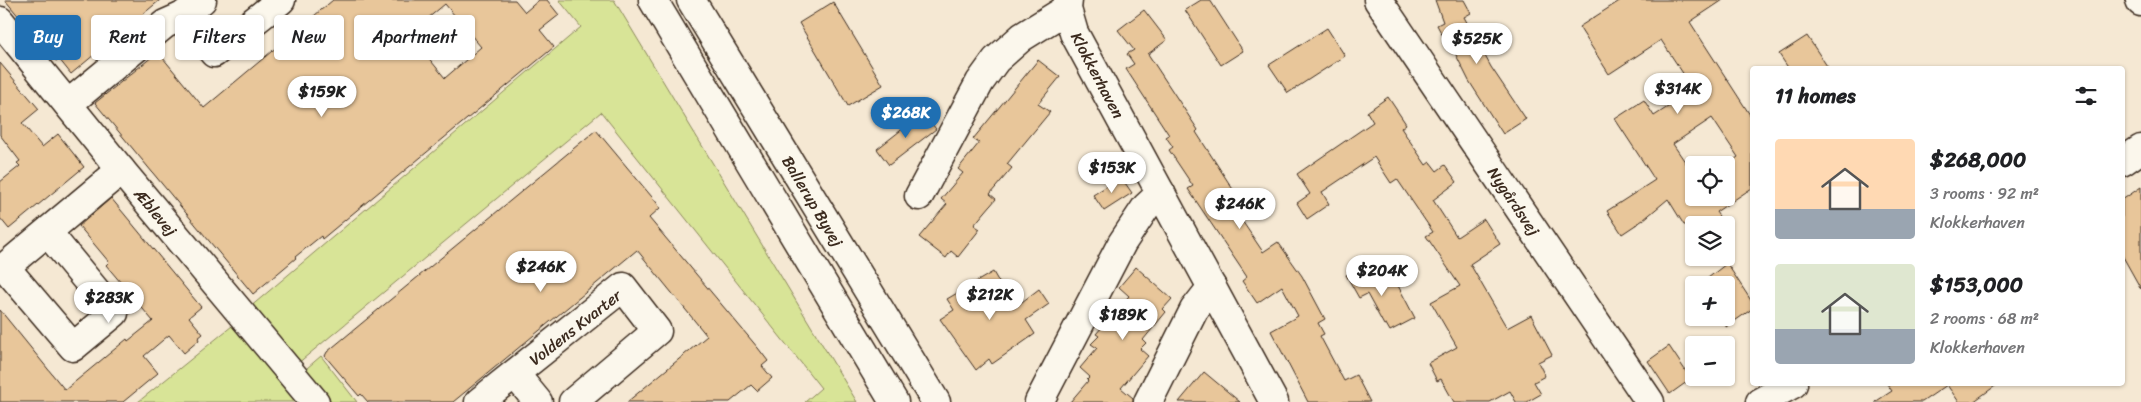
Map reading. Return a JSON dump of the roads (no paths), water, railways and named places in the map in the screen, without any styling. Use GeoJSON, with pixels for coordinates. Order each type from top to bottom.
{"type":"FeatureCollection","features":[{"type":"Feature","properties":{"kind":"street"},"geometry":{"type":"LineString","coordinates":[[68,104],[165,24],[193,8],[214,53],[280,0]]}},
{"type":"Feature","properties":{"kind":"street","name":"Ballerup Byvej"},"geometry":{"type":"LineString","coordinates":[[653,0],[894,402]]}},
{"type":"Feature","properties":{"kind":"street","name":"Ballerup Byvej"},"geometry":{"type":"LineString","coordinates":[[691,0],[936,402]]}},
{"type":"Feature","properties":{"kind":"street","name":"Nygårdsvej"},"geometry":{"type":"LineString","coordinates":[[1378,0],[1650,402]]}},
{"type":"Feature","properties":{"kind":"street","name":"Klokkerhaven"},"geometry":{"type":"LineString","coordinates":[[919,196],[980,82],[996,60],[1022,37],[1067,4],[1074,33],[1273,402]]}},
{"type":"Feature","properties":{"kind":"street","name":"Æblevej"},"geometry":{"type":"LineString","coordinates":[[0,21],[314,402]]}},
{"type":"Feature","properties":{"kind":"street"},"geometry":{"type":"LineString","coordinates":[[2125,160],[2141,150]]}},
{"type":"Feature","properties":{"kind":"street"},"geometry":{"type":"LineString","coordinates":[[48,233],[121,170]]}},
{"type":"Feature","properties":{"kind":"street"},"geometry":{"type":"LineString","coordinates":[[1039,402],[1122,243],[1146,207],[1161,193]]}},
{"type":"Feature","properties":{"kind":"street","name":"Voldens Kvarter"},"geometry":{"type":"LineString","coordinates":[[480,402],[623,287],[657,331],[572,402]]}},
{"type":"Feature","properties":{"kind":"street"},"geometry":{"type":"LineString","coordinates":[[1148,402],[1194,310],[1212,287]]}},
{"type":"Feature","properties":{"kind":"street","name":"Voldens Kvarter"},"geometry":{"type":"LineString","coordinates":[[515,374],[538,402]]}},
{"type":"Feature","properties":{"kind":"street"},"geometry":{"type":"LineString","coordinates":[[1760,402],[1789,386]]}}]}
